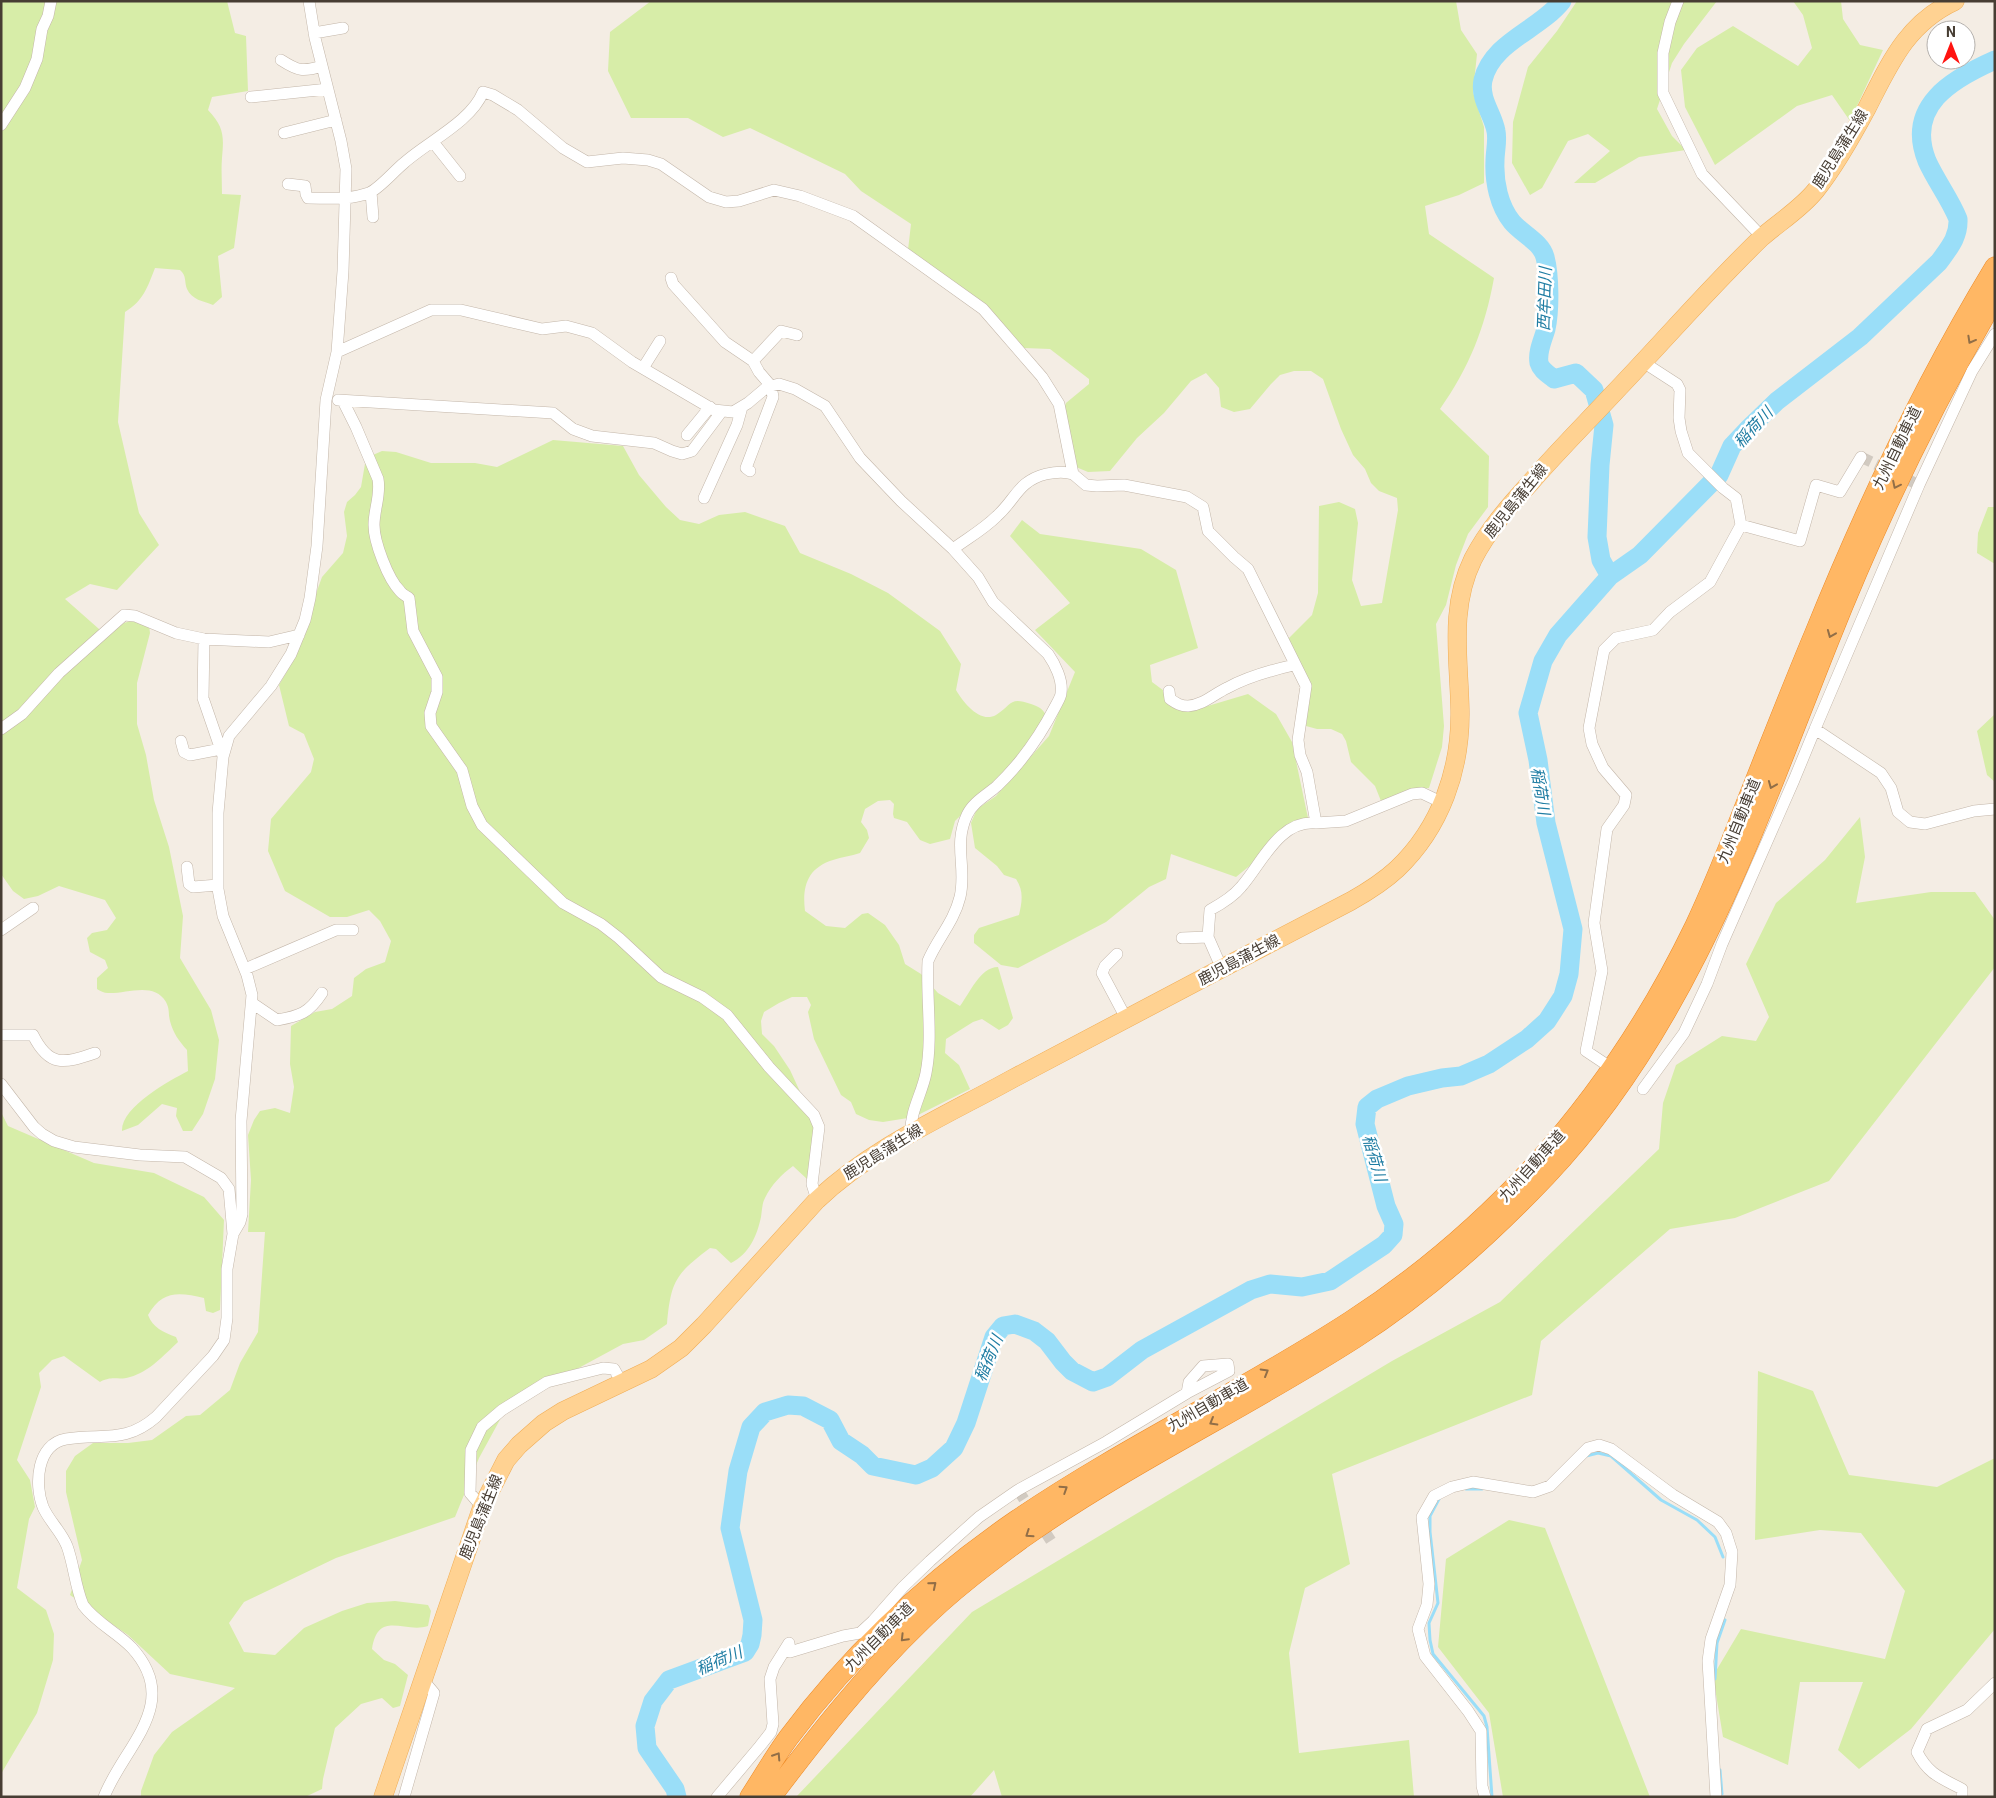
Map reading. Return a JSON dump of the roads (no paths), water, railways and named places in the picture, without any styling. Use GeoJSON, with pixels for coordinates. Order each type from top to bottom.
{"type":"FeatureCollection","features":[{"type":"Feature","properties":{"kind":"highway","name":"九州自動車道"},"geometry":{"type":"LineString","coordinates":[[750,1797],[786,1741],[825,1692],[910,1604],[962,1561],[1014,1522],[1068,1486],[1295,1356],[1396,1290],[1435,1260],[1492,1210],[1538,1162],[1586,1104],[1622,1054],[1654,1002],[1695,926],[1724,861],[1816,629],[1875,492],[1922,398],[1995,267]]}},
{"type":"Feature","properties":{"kind":"highway","name":"九州自動車道"},"geometry":{"type":"LineString","coordinates":[[771,1797],[803,1754],[884,1659],[924,1618],[972,1576],[1024,1537],[1079,1501],[1303,1370],[1360,1335],[1406,1302],[1446,1271],[1502,1221],[1551,1171],[1593,1120],[1635,1063],[1669,1009],[1709,932],[1739,866],[1831,634],[1890,498],[1936,405],[1995,298]]}},
{"type":"Feature","properties":{"kind":"main road","name":"鹿児島蒲生線"},"geometry":{"type":"LineString","coordinates":[[383,1797],[482,1507],[506,1460],[525,1439],[544,1423],[563,1411],[651,1369],[681,1348],[817,1200],[836,1182],[882,1150],[1351,901],[1376,886],[1398,868],[1415,849],[1443,803],[1454,772],[1460,709],[1456,650],[1461,593],[1472,563],[1492,528],[1592,415],[1762,237],[1799,207],[1814,192],[1848,142],[1890,62],[1906,39],[1923,21],[1955,1]]}},
{"type":"Feature","properties":{"kind":"street"},"geometry":{"type":"LineString","coordinates":[[1,125],[25,88],[37,59],[42,29],[48,16],[51,1]]}},
{"type":"Feature","properties":{"kind":"street"},"geometry":{"type":"LineString","coordinates":[[233,1234],[242,1214],[241,1122],[252,1003],[250,984],[245,969],[223,916],[218,885],[218,813],[222,753],[229,736],[271,686],[291,654],[299,635],[314,577],[326,400],[337,352],[346,169],[314,33],[309,1]]}},
{"type":"Feature","properties":{"kind":"street"},"geometry":{"type":"LineString","coordinates":[[1678,1],[1670,22],[1663,53],[1663,94],[1702,174],[1762,237]]}},
{"type":"Feature","properties":{"kind":"street"},"geometry":{"type":"LineString","coordinates":[[314,33],[343,28]]}},
{"type":"Feature","properties":{"kind":"street"},"geometry":{"type":"LineString","coordinates":[[281,60],[296,69],[308,71],[322,66]]}},
{"type":"Feature","properties":{"kind":"street"},"geometry":{"type":"LineString","coordinates":[[251,97],[328,89]]}},
{"type":"Feature","properties":{"kind":"street"},"geometry":{"type":"LineString","coordinates":[[288,184],[305,186],[308,198],[346,199],[371,192],[405,161],[452,128],[480,101],[483,92],[493,95],[518,110],[563,148],[587,162],[623,158],[648,160],[661,164],[709,197],[726,202],[739,201],[774,190],[800,196],[853,216],[983,309],[1042,377],[1059,404],[1073,474]]}},
{"type":"Feature","properties":{"kind":"street"},"geometry":{"type":"LineString","coordinates":[[284,133],[336,120]]}},
{"type":"Feature","properties":{"kind":"street"},"geometry":{"type":"LineString","coordinates":[[433,142],[460,176]]}},
{"type":"Feature","properties":{"kind":"street"},"geometry":{"type":"LineString","coordinates":[[371,192],[374,217]]}},
{"type":"Feature","properties":{"kind":"street"},"geometry":{"type":"LineString","coordinates":[[672,278],[673,284],[725,342],[753,361],[759,372],[771,386],[773,397],[746,468],[750,471]]}},
{"type":"Feature","properties":{"kind":"street"},"geometry":{"type":"LineString","coordinates":[[337,352],[431,310],[461,310],[542,329],[566,326],[592,333],[643,368],[710,407],[722,411],[733,412],[767,387],[779,384],[795,388],[825,406],[860,458],[901,501],[953,549],[978,576],[993,602],[1052,659],[1060,680],[1061,694],[1044,728],[1014,769],[975,804],[967,814],[959,840],[962,880],[956,912],[928,961],[926,1074],[910,1120],[911,1133]]}},
{"type":"Feature","properties":{"kind":"street"},"geometry":{"type":"LineString","coordinates":[[753,361],[781,331],[797,335]]}},
{"type":"Feature","properties":{"kind":"street"},"geometry":{"type":"LineString","coordinates":[[1643,1089],[1684,1033],[1707,984],[1722,944],[1927,468],[1972,370],[1994,337]]}},
{"type":"Feature","properties":{"kind":"street"},"geometry":{"type":"LineString","coordinates":[[643,368],[660,341]]}},
{"type":"Feature","properties":{"kind":"street"},"geometry":{"type":"LineString","coordinates":[[1604,1063],[1586,1051],[1602,971],[1594,923],[1607,829],[1624,805],[1626,795],[1603,768],[1592,744],[1589,728],[1604,650],[1616,638],[1653,630],[1670,612],[1710,582],[1741,524],[1736,498],[1723,488],[1688,453],[1681,431],[1679,418],[1680,390],[1677,384],[1643,362]]}},
{"type":"Feature","properties":{"kind":"street"},"geometry":{"type":"LineString","coordinates":[[326,400],[553,413],[573,429],[592,436],[654,443],[672,452],[682,454],[692,451],[722,411]]}},
{"type":"Feature","properties":{"kind":"street"},"geometry":{"type":"LineString","coordinates":[[343,401],[378,478],[380,487],[374,525],[378,545],[391,577],[400,591],[409,598],[413,630],[437,677],[437,692],[430,712],[431,726],[462,770],[472,806],[482,826],[563,903],[601,924],[619,938],[661,978],[702,997],[727,1015],[769,1067],[814,1115],[819,1127],[812,1184],[817,1200]]}},
{"type":"Feature","properties":{"kind":"street"},"geometry":{"type":"LineString","coordinates":[[687,434],[710,407]]}},
{"type":"Feature","properties":{"kind":"street"},"geometry":{"type":"LineString","coordinates":[[704,498],[737,426],[742,407]]}},
{"type":"Feature","properties":{"kind":"street"},"geometry":{"type":"LineString","coordinates":[[1741,524],[1800,541],[1816,485],[1840,492],[1861,457]]}},
{"type":"Feature","properties":{"kind":"street"},"geometry":{"type":"LineString","coordinates":[[953,549],[996,518],[1024,483],[1035,477],[1054,472],[1073,474],[1086,485],[1124,486],[1187,497],[1203,507],[1208,531],[1248,568],[1294,665],[1306,686],[1298,740],[1300,755],[1309,780],[1316,823]]}},
{"type":"Feature","properties":{"kind":"street"},"geometry":{"type":"LineString","coordinates":[[1,729],[22,714],[59,673],[124,615],[136,616],[176,632],[204,638],[269,642],[299,635]]}},
{"type":"Feature","properties":{"kind":"street"},"geometry":{"type":"LineString","coordinates":[[204,638],[203,698],[222,753]]}},
{"type":"Feature","properties":{"kind":"street"},"geometry":{"type":"LineString","coordinates":[[1169,692],[1170,699],[1175,703],[1181,706],[1190,706],[1213,697],[1227,688],[1272,670],[1294,665]]}},
{"type":"Feature","properties":{"kind":"street"},"geometry":{"type":"LineString","coordinates":[[1815,729],[1881,773],[1891,788],[1898,812],[1910,822],[1925,824],[1974,811],[1995,809]]}},
{"type":"Feature","properties":{"kind":"street"},"geometry":{"type":"LineString","coordinates":[[181,741],[184,752],[190,754],[222,753]]}},
{"type":"Feature","properties":{"kind":"street"},"geometry":{"type":"LineString","coordinates":[[1222,969],[1208,937],[1210,910],[1226,901],[1240,888],[1258,862],[1291,828],[1306,822],[1346,821],[1412,794],[1422,793],[1443,803]]}},
{"type":"Feature","properties":{"kind":"street"},"geometry":{"type":"LineString","coordinates":[[187,867],[189,884],[193,887],[218,885]]}},
{"type":"Feature","properties":{"kind":"street"},"geometry":{"type":"LineString","coordinates":[[1,930],[34,908]]}},
{"type":"Feature","properties":{"kind":"street"},"geometry":{"type":"LineString","coordinates":[[245,969],[336,930],[353,930]]}},
{"type":"Feature","properties":{"kind":"street"},"geometry":{"type":"LineString","coordinates":[[1182,938],[1208,937]]}},
{"type":"Feature","properties":{"kind":"street"},"geometry":{"type":"LineString","coordinates":[[1117,954],[1105,966],[1102,973],[1127,1020]]}},
{"type":"Feature","properties":{"kind":"street"},"geometry":{"type":"LineString","coordinates":[[252,1003],[277,1020],[303,1014],[314,1005],[322,993]]}},
{"type":"Feature","properties":{"kind":"street"},"geometry":{"type":"LineString","coordinates":[[1,1035],[33,1035],[40,1050],[50,1058],[59,1060],[78,1059],[95,1053]]}},
{"type":"Feature","properties":{"kind":"street"},"geometry":{"type":"LineString","coordinates":[[1,1084],[34,1127],[54,1141],[74,1147],[112,1152],[185,1157],[221,1178],[228,1189],[233,1234],[227,1269],[226,1328],[220,1347],[146,1426],[121,1436],[63,1440],[52,1445],[44,1453],[41,1462],[39,1494],[44,1508],[62,1534],[67,1546],[83,1605],[89,1613],[131,1647],[143,1662],[151,1688],[150,1710],[142,1732],[104,1797]]}},
{"type":"Feature","properties":{"kind":"street"},"geometry":{"type":"LineString","coordinates":[[482,1507],[470,1493],[471,1450],[482,1427],[502,1410],[547,1382],[603,1368],[614,1370],[622,1383]]}},
{"type":"Feature","properties":{"kind":"street"},"geometry":{"type":"LineString","coordinates":[[717,1797],[770,1732],[773,1724],[770,1679],[774,1666],[789,1643],[790,1652],[843,1636],[860,1633],[873,1622],[903,1587],[930,1560],[979,1517],[1018,1490],[1106,1442],[1187,1393]]}},
{"type":"Feature","properties":{"kind":"street"},"geometry":{"type":"LineString","coordinates":[[1485,1797],[1482,1786],[1481,1731],[1468,1711],[1425,1656],[1418,1629],[1427,1604],[1429,1584],[1422,1517],[1434,1496],[1452,1487],[1473,1482],[1533,1492],[1550,1486],[1588,1448],[1599,1445],[1612,1449],[1673,1495],[1718,1522],[1726,1533],[1732,1552],[1730,1585],[1711,1639],[1708,1661],[1716,1797]]}},
{"type":"Feature","properties":{"kind":"street"},"geometry":{"type":"LineString","coordinates":[[404,1797],[434,1693],[423,1680]]}},
{"type":"Feature","properties":{"kind":"street"},"geometry":{"type":"LineString","coordinates":[[1962,1797],[1962,1789],[1936,1775],[1923,1765],[1917,1752],[1927,1729],[1967,1710],[1995,1683]]}},
{"type":"Feature","properties":{"kind":"waterway","name":"西牟田川"},"geometry":{"type":"LineString","coordinates":[[1562,1],[1496,56],[1488,67],[1482,87],[1496,131],[1495,177],[1498,193],[1507,216],[1540,247],[1547,265],[1549,283],[1548,313],[1539,363],[1543,370],[1554,379],[1576,373],[1594,390],[1604,425],[1597,537],[1601,560],[1610,576]]}},
{"type":"Feature","properties":{"kind":"waterway","name":"稲荷川"},"geometry":{"type":"LineString","coordinates":[[677,1797],[675,1789],[647,1748],[645,1726],[653,1701],[669,1680],[745,1652],[750,1644],[753,1620],[730,1528],[738,1471],[751,1427],[765,1412],[788,1405],[803,1406],[830,1420],[841,1441],[862,1455],[873,1466],[916,1475],[932,1468],[954,1448],[966,1423],[994,1337],[1003,1326],[1015,1324],[1034,1331],[1047,1341],[1072,1371],[1093,1382],[1107,1377],[1142,1350],[1251,1290],[1270,1284],[1302,1287],[1330,1281],[1384,1245],[1393,1235],[1394,1224],[1386,1206],[1365,1124],[1367,1107],[1377,1099],[1408,1086],[1442,1078],[1461,1076],[1489,1064],[1527,1039],[1547,1021],[1563,996],[1569,974],[1573,929],[1546,823],[1538,760],[1528,713],[1543,661],[1558,635],[1610,576],[1640,555],[1719,475],[1732,446],[1749,428],[1777,401],[1860,337],[1939,262],[1955,237],[1958,219],[1927,161],[1922,142],[1922,125],[1928,110],[1937,97],[1949,86],[1963,76],[1995,60]]}},
{"type":"Feature","properties":{"kind":"waterway"},"geometry":{"type":"LineString","coordinates":[[1586,1456],[1598,1453],[1611,1456],[1661,1500],[1697,1520],[1715,1537],[1723,1557]]}},
{"type":"Feature","properties":{"kind":"waterway"},"geometry":{"type":"LineString","coordinates":[[1466,1489],[1482,1489]]}},
{"type":"Feature","properties":{"kind":"waterway"},"geometry":{"type":"LineString","coordinates":[[1439,1499],[1430,1516],[1438,1603],[1429,1623],[1430,1640],[1433,1654],[1484,1716],[1487,1727],[1492,1797]]}},
{"type":"Feature","properties":{"kind":"waterway"},"geometry":{"type":"LineString","coordinates":[[1715,1679],[1717,1643],[1725,1620]]}},
{"type":"Feature","properties":{"kind":"waterway"},"geometry":{"type":"LineString","coordinates":[[1720,1770],[1722,1794]]}},
{"type":"Feature","properties":{"kind":"tunnel"},"geometry":{"type":"LineString","coordinates":[[1861,457],[1919,485]]}},
{"type":"Feature","properties":{"kind":"tunnel"},"geometry":{"type":"LineString","coordinates":[[1018,1490],[1051,1541]]}}]}
